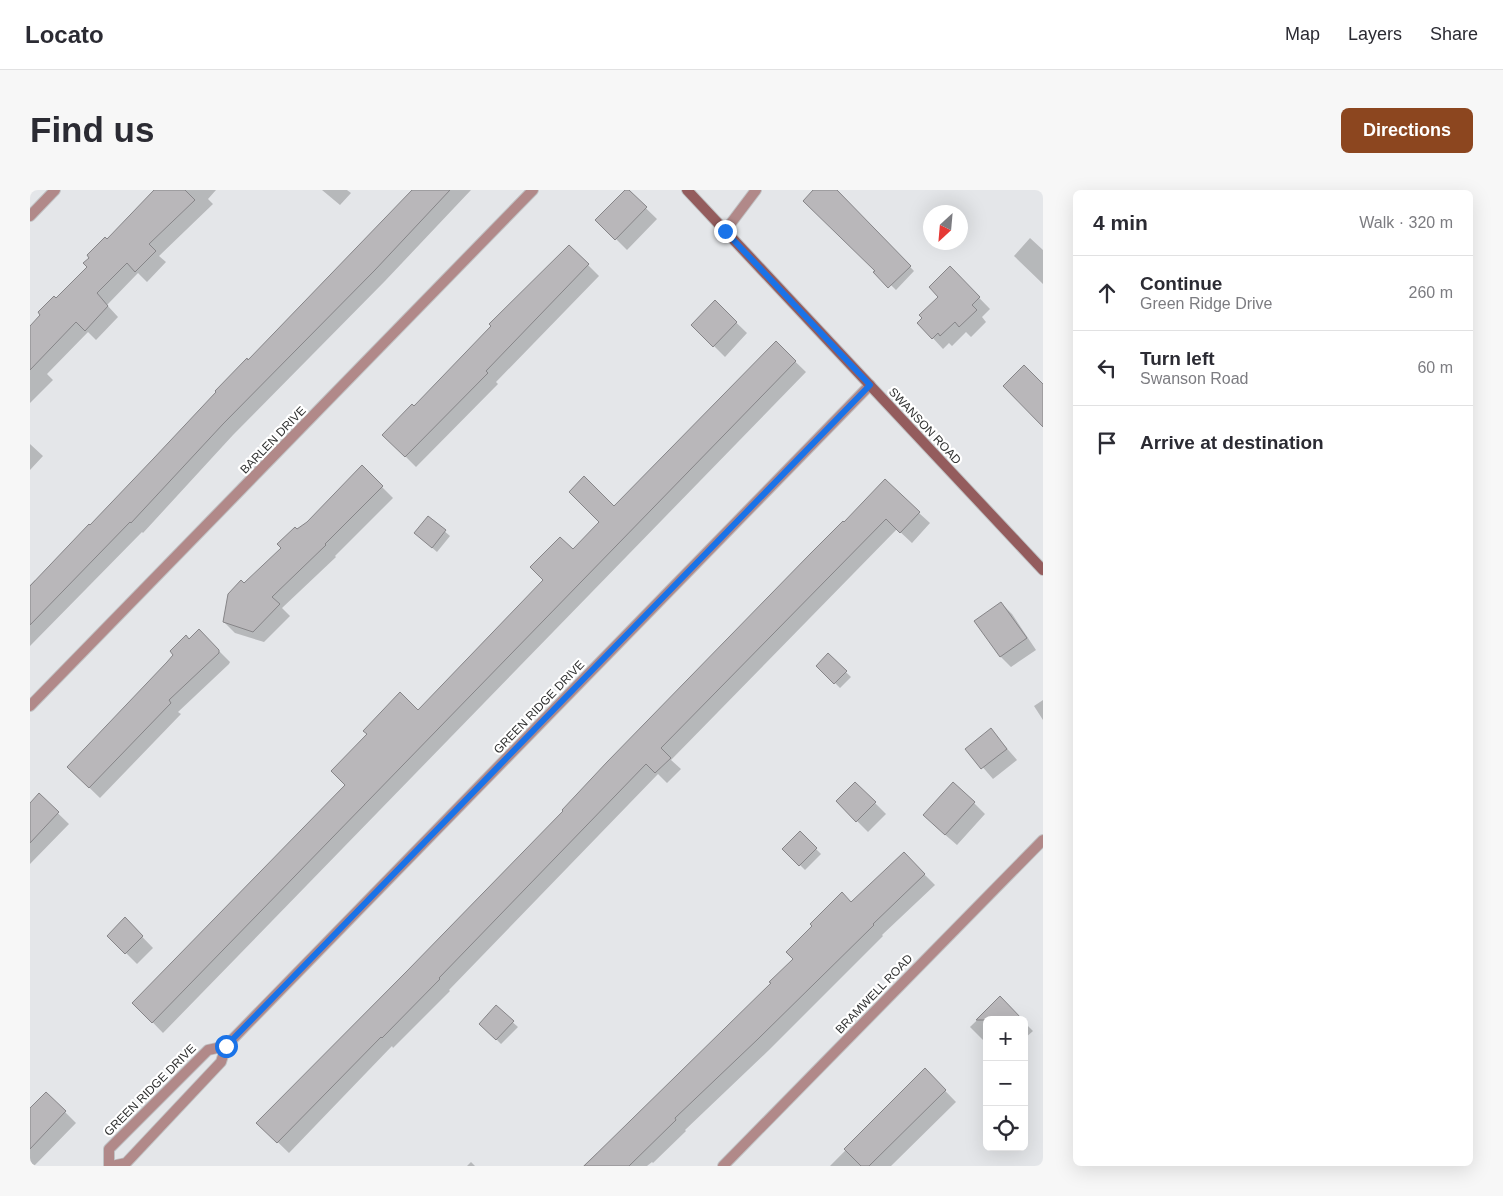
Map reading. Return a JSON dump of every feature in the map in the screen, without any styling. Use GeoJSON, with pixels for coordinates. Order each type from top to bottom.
{"type":"FeatureCollection","features":[{"type":"Feature","properties":{"kind":"street"},"geometry":{"type":"LineString","coordinates":[[30,216],[55,190]]}},
{"type":"Feature","properties":{"kind":"street","name":"BARLEN DRIVE"},"geometry":{"type":"LineString","coordinates":[[30,706],[533,190]]}},
{"type":"Feature","properties":{"kind":"street","name":"SWANSON ROAD"},"geometry":{"type":"LineString","coordinates":[[687,190],[1043,570]]}},
{"type":"Feature","properties":{"kind":"street"},"geometry":{"type":"LineString","coordinates":[[725,231],[756,190]]}},
{"type":"Feature","properties":{"kind":"street","name":"GREEN RIDGE DRIVE"},"geometry":{"type":"LineString","coordinates":[[226,1046],[208,1050],[108,1149],[110,1166],[126,1163],[175,1114],[221,1062],[226,1046],[870,385]]}},
{"type":"Feature","properties":{"kind":"street","name":"BRAMWELL ROAD"},"geometry":{"type":"LineString","coordinates":[[723,1166],[1043,840]]}},
{"type":"Feature","properties":{"kind":"building"},"geometry":{"type":"Polygon","coordinates":[[[154,190],[185,190],[195,200],[149,244],[156,251],[135,272],[127,263],[97,293],[108,306],[85,331],[76,322],[30,370],[30,326],[40,315],[38,312],[54,296],[56,298],[87,267],[83,263],[89,258],[87,255],[105,237],[107,239],[154,190]]]}},
{"type":"Feature","properties":{"kind":"building"},"geometry":{"type":"Polygon","coordinates":[[[412,190],[450,190],[375,270],[223,424],[131,523],[30,625],[30,586],[154,458],[215,391],[247,358],[248,360],[412,190]]]}},
{"type":"Feature","properties":{"kind":"building"},"geometry":{"type":"Polygon","coordinates":[[[625,190],[629,190],[647,207],[615,240],[595,220],[625,190]]]}},
{"type":"Feature","properties":{"kind":"building"},"geometry":{"type":"Polygon","coordinates":[[[813,190],[837,190],[911,266],[888,288],[873,272],[875,271],[803,201],[813,190]]]}},
{"type":"Feature","properties":{"kind":"building"},"geometry":{"type":"Polygon","coordinates":[[[569,245],[589,264],[486,371],[488,373],[405,457],[382,435],[412,404],[414,406],[491,326],[489,324],[569,245]]]}},
{"type":"Feature","properties":{"kind":"building"},"geometry":{"type":"Polygon","coordinates":[[[950,266],[980,297],[972,305],[977,310],[959,327],[955,322],[940,336],[938,333],[932,339],[917,323],[922,318],[919,315],[938,297],[929,287],[950,266]]]}},
{"type":"Feature","properties":{"kind":"building"},"geometry":{"type":"Polygon","coordinates":[[[715,300],[737,322],[713,347],[691,325],[715,300]]]}},
{"type":"Feature","properties":{"kind":"building"},"geometry":{"type":"Polygon","coordinates":[[[776,341],[796,361],[152,1023],[132,1003],[345,785],[331,771],[367,734],[363,731],[400,692],[418,710],[543,580],[530,567],[560,537],[573,549],[599,522],[569,492],[584,476],[614,506],[776,341]]]}},
{"type":"Feature","properties":{"kind":"building"},"geometry":{"type":"Polygon","coordinates":[[[1024,365],[1043,384],[1043,427],[1003,386],[1024,365]]]}},
{"type":"Feature","properties":{"kind":"building"},"geometry":{"type":"Polygon","coordinates":[[[362,465],[383,486],[272,597],[280,604],[253,632],[223,622],[228,594],[241,580],[244,583],[281,548],[277,544],[295,527],[297,529],[307,522],[362,465]]]}},
{"type":"Feature","properties":{"kind":"building"},"geometry":{"type":"Polygon","coordinates":[[[885,479],[920,512],[900,533],[886,519],[661,748],[671,758],[655,773],[646,764],[440,979],[277,1143],[256,1123],[407,971],[563,811],[607,762],[885,479]]]}},
{"type":"Feature","properties":{"kind":"building"},"geometry":{"type":"Polygon","coordinates":[[[428,516],[446,530],[432,548],[414,533],[428,516]]]}},
{"type":"Feature","properties":{"kind":"building"},"geometry":{"type":"Polygon","coordinates":[[[1001,602],[1027,638],[1000,657],[974,621],[1001,602]]]}},
{"type":"Feature","properties":{"kind":"building"},"geometry":{"type":"Polygon","coordinates":[[[199,629],[219,650],[219,653],[169,700],[171,703],[89,788],[67,767],[167,662],[173,655],[170,651],[186,635],[189,639],[199,629]]]}},
{"type":"Feature","properties":{"kind":"building"},"geometry":{"type":"Polygon","coordinates":[[[828,653],[847,671],[834,684],[816,666],[828,653]]]}},
{"type":"Feature","properties":{"kind":"building"},"geometry":{"type":"Polygon","coordinates":[[[991,728],[1007,749],[981,769],[965,749],[991,728]]]}},
{"type":"Feature","properties":{"kind":"building"},"geometry":{"type":"Polygon","coordinates":[[[855,782],[876,802],[856,822],[836,801],[855,782]]]}},
{"type":"Feature","properties":{"kind":"building"},"geometry":{"type":"Polygon","coordinates":[[[953,782],[975,802],[945,835],[923,815],[953,782]]]}},
{"type":"Feature","properties":{"kind":"building"},"geometry":{"type":"Polygon","coordinates":[[[39,793],[59,812],[30,843],[30,803],[39,793]]]}},
{"type":"Feature","properties":{"kind":"building"},"geometry":{"type":"Polygon","coordinates":[[[800,831],[817,848],[799,866],[782,849],[800,831]]]}},
{"type":"Feature","properties":{"kind":"building"},"geometry":{"type":"Polygon","coordinates":[[[904,852],[925,874],[675,1118],[676,1120],[629,1166],[584,1166],[771,983],[769,982],[793,959],[786,952],[812,926],[810,924],[842,892],[851,902],[904,852]]]}},
{"type":"Feature","properties":{"kind":"building"},"geometry":{"type":"Polygon","coordinates":[[[125,917],[143,936],[125,954],[107,936],[125,917]]]}},
{"type":"Feature","properties":{"kind":"building"},"geometry":{"type":"Polygon","coordinates":[[[1000,996],[1019,1016],[983,1016],[983,1020],[976,1020],[1000,996]]]}},
{"type":"Feature","properties":{"kind":"building"},"geometry":{"type":"Polygon","coordinates":[[[496,1005],[514,1021],[496,1040],[479,1024],[496,1005]]]}},
{"type":"Feature","properties":{"kind":"building"},"geometry":{"type":"Polygon","coordinates":[[[925,1068],[946,1090],[869,1166],[861,1166],[844,1149],[925,1068]]]}},
{"type":"Feature","properties":{"kind":"building"},"geometry":{"type":"Polygon","coordinates":[[[46,1092],[66,1111],[30,1149],[30,1108],[46,1092]]]}},
{"type":"Feature","properties":{"kind":"route"},"geometry":{"type":"LineString","coordinates":[[226,1046],[870,385],[725,231]]}}]}
